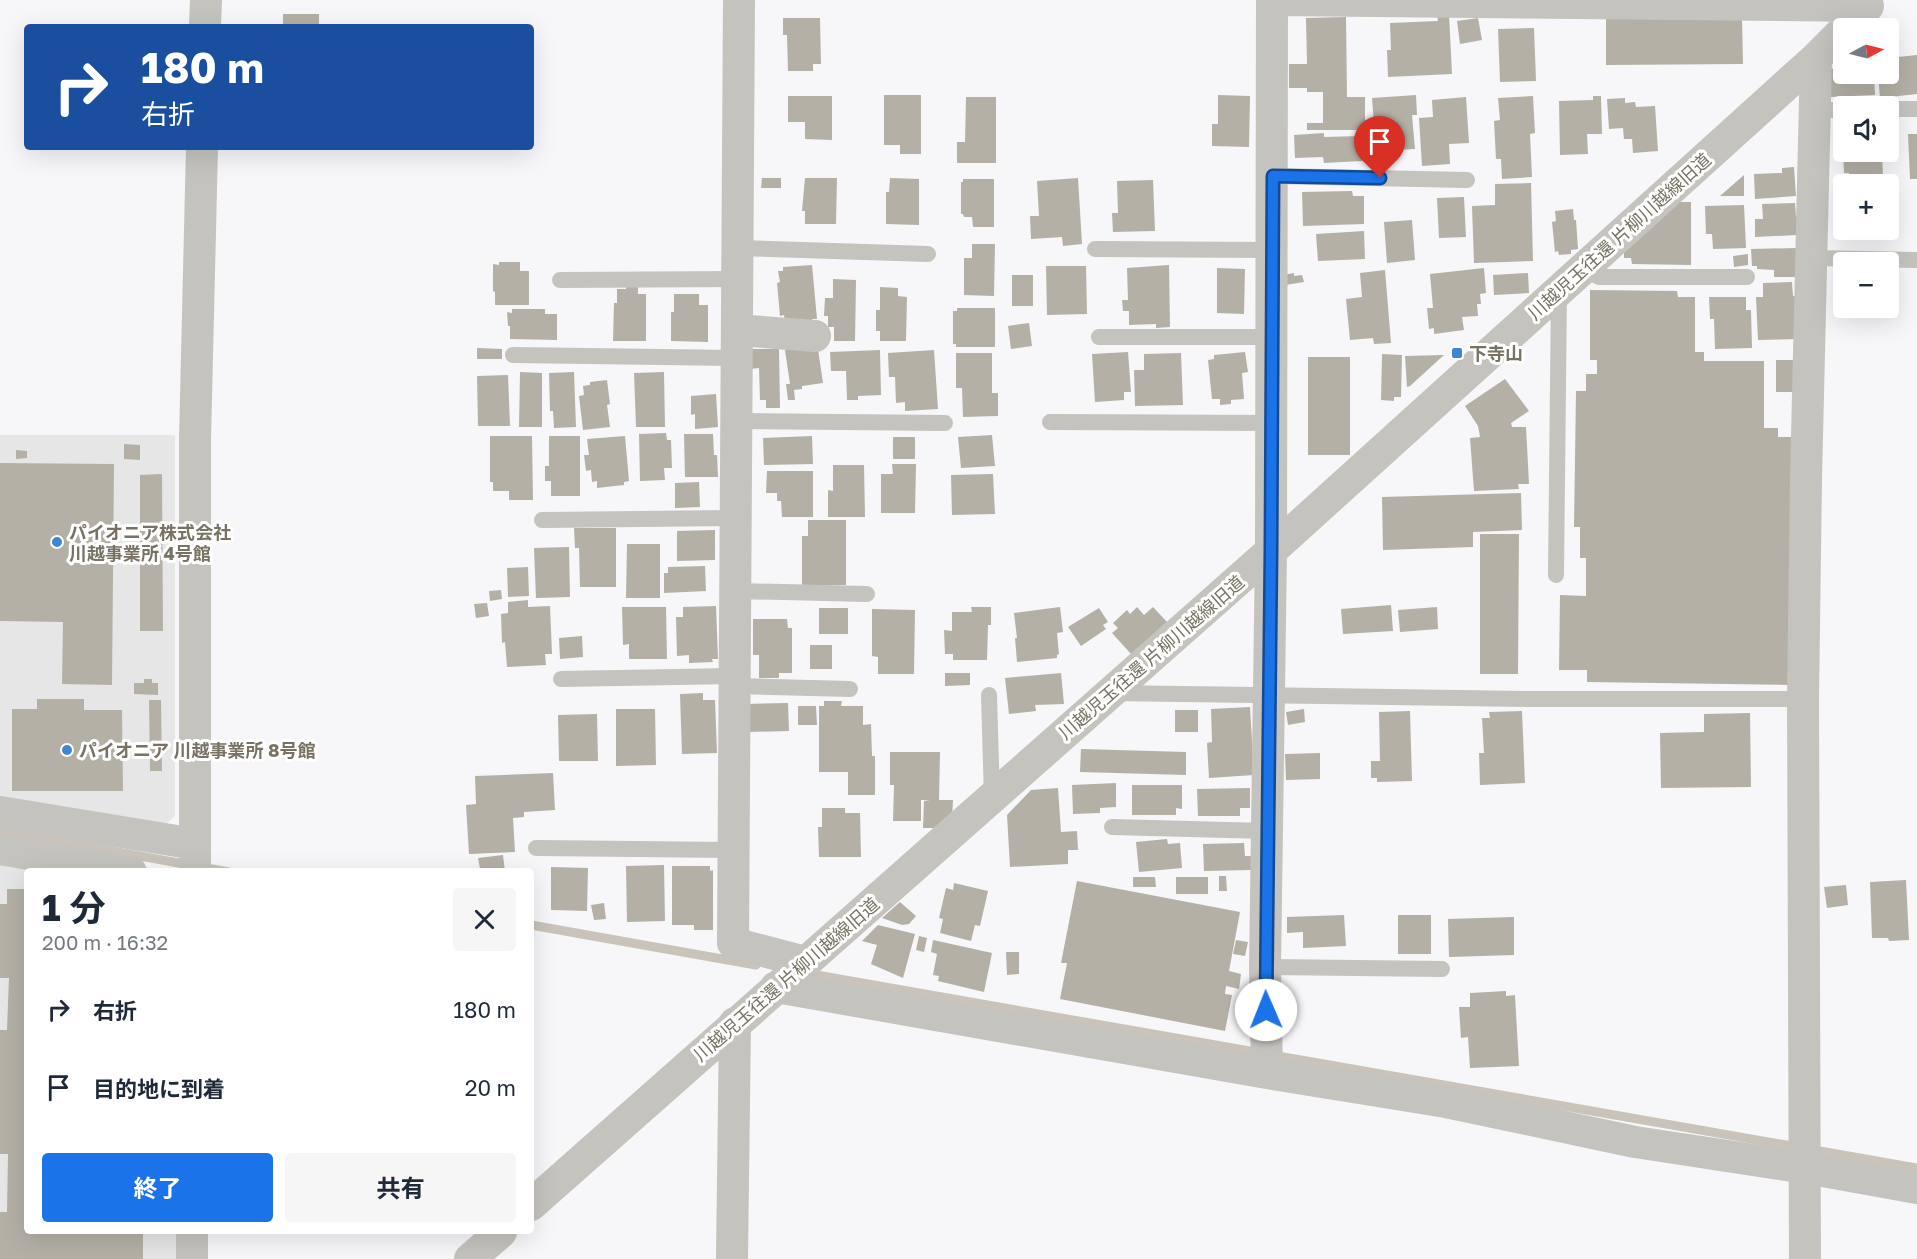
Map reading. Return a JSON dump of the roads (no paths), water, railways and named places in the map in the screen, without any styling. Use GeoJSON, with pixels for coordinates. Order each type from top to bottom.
{"type":"FeatureCollection","features":[{"type":"Feature","properties":{"kind":"street"},"geometry":{"type":"LineString","coordinates":[[205,24],[206,0]]}},
{"type":"Feature","properties":{"kind":"street"},"geometry":{"type":"LineString","coordinates":[[739,0],[733,943],[805,962]]}},
{"type":"Feature","properties":{"kind":"street"},"geometry":{"type":"LineString","coordinates":[[1267,1073],[1265,967],[1272,423],[1272,0],[1871,3]]}},
{"type":"Feature","properties":{"kind":"street","name":"川越児玉往還 片柳川越線旧道"},"geometry":{"type":"LineString","coordinates":[[1855,18],[1871,3]]}},
{"type":"Feature","properties":{"kind":"street","name":"川越児玉往還 片柳川越線旧道"},"geometry":{"type":"LineString","coordinates":[[534,1202],[1271,550],[1833,40]]}},
{"type":"Feature","properties":{"kind":"street"},"geometry":{"type":"LineString","coordinates":[[1805,1259],[1803,699],[1806,479],[1812,258],[1829,110],[1816,58]]}},
{"type":"Feature","properties":{"kind":"street"},"geometry":{"type":"LineString","coordinates":[[0,812],[195,858],[195,440],[202,150]]}},
{"type":"Feature","properties":{"kind":"street"},"geometry":{"type":"LineString","coordinates":[[737,344],[815,336]]}},
{"type":"Feature","properties":{"kind":"street"},"geometry":{"type":"LineString","coordinates":[[0,849],[108,868]]}},
{"type":"Feature","properties":{"kind":"street"},"geometry":{"type":"LineString","coordinates":[[776,987],[1446,1102],[1635,1142],[1806,1168],[1917,1188]]}},
{"type":"Feature","properties":{"kind":"street"},"geometry":{"type":"LineString","coordinates":[[732,1259],[735,1023]]}},
{"type":"Feature","properties":{"kind":"street"},"geometry":{"type":"LineString","coordinates":[[192,1234],[192,1259]]}},
{"type":"Feature","properties":{"kind":"street"},"geometry":{"type":"LineString","coordinates":[[470,1259],[499,1234]]}},
{"type":"Feature","properties":{"kind":"lane"},"geometry":{"type":"LineString","coordinates":[[1899,109],[1917,109]]}},
{"type":"Feature","properties":{"kind":"lane"},"geometry":{"type":"LineString","coordinates":[[1273,176],[1467,180]]}},
{"type":"Feature","properties":{"kind":"lane"},"geometry":{"type":"LineString","coordinates":[[737,248],[928,254]]}},
{"type":"Feature","properties":{"kind":"lane"},"geometry":{"type":"LineString","coordinates":[[1095,249],[1272,250]]}},
{"type":"Feature","properties":{"kind":"lane"},"geometry":{"type":"LineString","coordinates":[[1812,258],[1917,260]]}},
{"type":"Feature","properties":{"kind":"lane"},"geometry":{"type":"LineString","coordinates":[[1583,268],[1599,276],[1747,277]]}},
{"type":"Feature","properties":{"kind":"lane"},"geometry":{"type":"LineString","coordinates":[[560,280],[737,279]]}},
{"type":"Feature","properties":{"kind":"lane"},"geometry":{"type":"LineString","coordinates":[[1556,575],[1559,290]]}},
{"type":"Feature","properties":{"kind":"lane"},"geometry":{"type":"LineString","coordinates":[[1099,337],[1272,337]]}},
{"type":"Feature","properties":{"kind":"lane"},"geometry":{"type":"LineString","coordinates":[[513,355],[737,344]]}},
{"type":"Feature","properties":{"kind":"lane"},"geometry":{"type":"LineString","coordinates":[[736,421],[945,423]]}},
{"type":"Feature","properties":{"kind":"lane"},"geometry":{"type":"LineString","coordinates":[[1050,422],[1272,423]]}},
{"type":"Feature","properties":{"kind":"lane"},"geometry":{"type":"LineString","coordinates":[[543,520],[736,518]]}},
{"type":"Feature","properties":{"kind":"lane"},"geometry":{"type":"LineString","coordinates":[[735,591],[867,594]]}},
{"type":"Feature","properties":{"kind":"lane"},"geometry":{"type":"LineString","coordinates":[[561,679],[734,681],[850,689]]}},
{"type":"Feature","properties":{"kind":"lane"},"geometry":{"type":"LineString","coordinates":[[1110,693],[1803,699]]}},
{"type":"Feature","properties":{"kind":"lane"},"geometry":{"type":"LineString","coordinates":[[989,695],[992,798]]}},
{"type":"Feature","properties":{"kind":"lane"},"geometry":{"type":"LineString","coordinates":[[1112,827],[1266,831]]}},
{"type":"Feature","properties":{"kind":"lane"},"geometry":{"type":"LineString","coordinates":[[536,848],[733,850]]}},
{"type":"Feature","properties":{"kind":"lane"},"geometry":{"type":"LineString","coordinates":[[1265,967],[1442,969]]}},
{"type":"Feature","properties":{"kind":"waterway"},"geometry":{"type":"LineString","coordinates":[[0,831],[207,868]]}},
{"type":"Feature","properties":{"kind":"waterway"},"geometry":{"type":"LineString","coordinates":[[534,926],[756,965]]}},
{"type":"Feature","properties":{"kind":"waterway"},"geometry":{"type":"LineString","coordinates":[[805,973],[1917,1168]]}},
{"type":"Feature","properties":{"kind":"place","name":"下寺山"},"geometry":{"type":"Point","coordinates":[1457,353]}},
{"type":"Feature","properties":{"kind":"place","name":"パイオニア株式会社 川越事業所 4号館"},"geometry":{"type":"Point","coordinates":[57,542]}},
{"type":"Feature","properties":{"kind":"place","name":"パイオニア 川越事業所 8号館"},"geometry":{"type":"Point","coordinates":[67,750]}}]}
